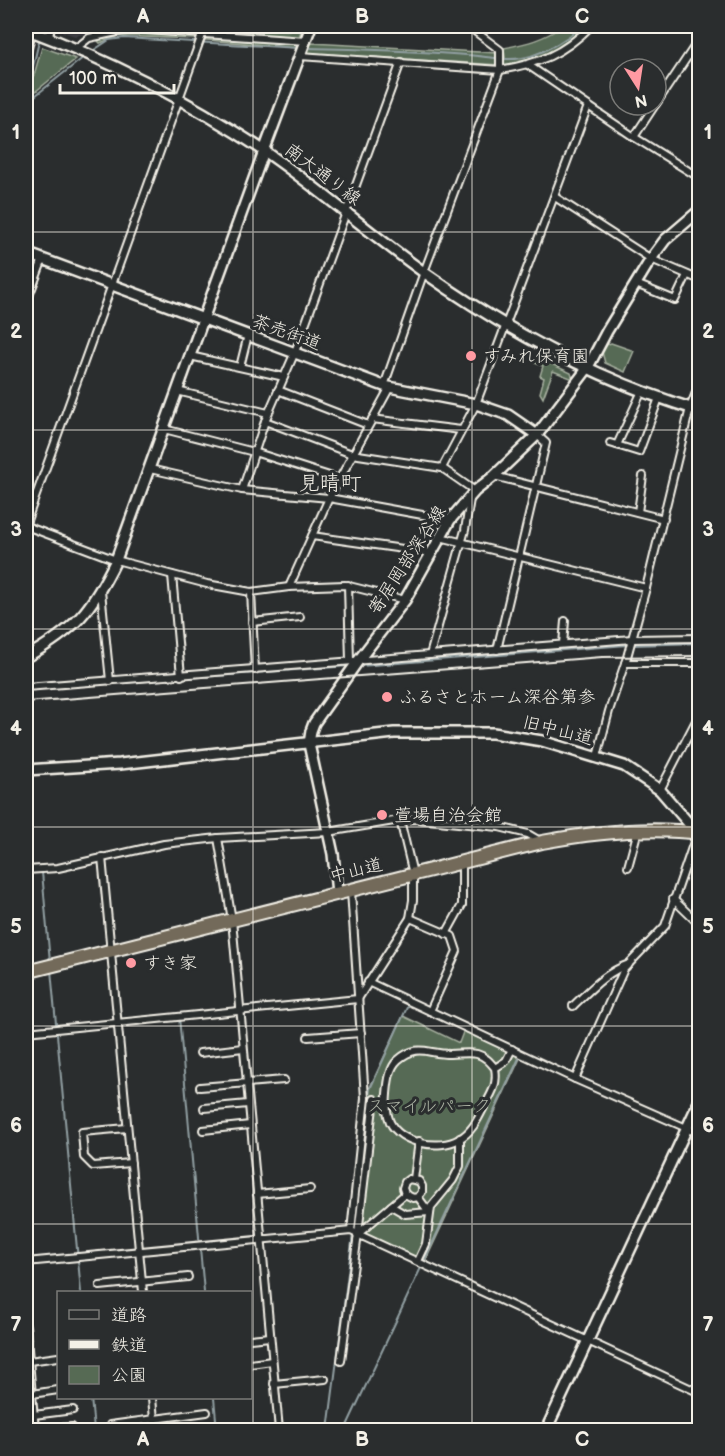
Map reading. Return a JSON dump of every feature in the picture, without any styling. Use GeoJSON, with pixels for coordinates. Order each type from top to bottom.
{"type":"FeatureCollection","features":[{"type":"Feature","properties":{"kind":"highway","name":"中山道"},"geometry":{"type":"LineString","coordinates":[[26,972],[542,842],[602,832],[638,830],[699,834]]}},
{"type":"Feature","properties":{"kind":"street"},"geometry":{"type":"LineString","coordinates":[[49,37],[51,26]]}},
{"type":"Feature","properties":{"kind":"street"},"geometry":{"type":"LineString","coordinates":[[26,657],[52,642],[90,608],[116,560],[311,26]]}},
{"type":"Feature","properties":{"kind":"street"},"geometry":{"type":"LineString","coordinates":[[289,587],[329,498],[387,386],[424,272],[500,67],[500,50],[469,26]]}},
{"type":"Feature","properties":{"kind":"street"},"geometry":{"type":"LineString","coordinates":[[300,56],[500,67],[528,65],[545,60],[566,49],[591,26]]}},
{"type":"Feature","properties":{"kind":"street"},"geometry":{"type":"LineString","coordinates":[[26,58],[30,28]]}},
{"type":"Feature","properties":{"kind":"street","name":"南大通り線"},"geometry":{"type":"LineString","coordinates":[[30,28],[180,98],[264,151],[424,272],[505,326],[587,369],[659,398],[695,409]]}},
{"type":"Feature","properties":{"kind":"street"},"geometry":{"type":"LineString","coordinates":[[74,49],[89,38],[131,29],[306,41]]}},
{"type":"Feature","properties":{"kind":"street"},"geometry":{"type":"LineString","coordinates":[[202,34],[26,525],[116,560],[251,592],[289,587],[348,585],[405,600]]}},
{"type":"Feature","properties":{"kind":"street"},"geometry":{"type":"LineString","coordinates":[[668,86],[699,38]]}},
{"type":"Feature","properties":{"kind":"street"},"geometry":{"type":"LineString","coordinates":[[242,490],[265,421],[295,352],[401,62]]}},
{"type":"Feature","properties":{"kind":"street"},"geometry":{"type":"LineString","coordinates":[[528,65],[699,178]]}},
{"type":"Feature","properties":{"kind":"street"},"geometry":{"type":"LineString","coordinates":[[442,468],[476,404],[588,106]]}},
{"type":"Feature","properties":{"kind":"street"},"geometry":{"type":"LineString","coordinates":[[634,137],[647,117]]}},
{"type":"Feature","properties":{"kind":"street"},"geometry":{"type":"LineString","coordinates":[[555,197],[651,259],[699,280]]}},
{"type":"Feature","properties":{"kind":"street","name":"寄居岡部深谷線"},"geometry":{"type":"LineString","coordinates":[[309,744],[310,731],[314,723],[354,661],[405,600],[450,520],[472,494],[537,435],[587,369],[607,331],[664,240],[699,210]]}},
{"type":"Feature","properties":{"kind":"street","name":"茶売街道"},"geometry":{"type":"LineString","coordinates":[[26,253],[387,386],[476,404],[514,418],[537,435]]}},
{"type":"Feature","properties":{"kind":"street"},"geometry":{"type":"LineString","coordinates":[[26,304],[43,259]]}},
{"type":"Feature","properties":{"kind":"street"},"geometry":{"type":"LineString","coordinates":[[636,284],[675,300],[687,275]]}},
{"type":"Feature","properties":{"kind":"street"},"geometry":{"type":"LineString","coordinates":[[240,368],[248,335]]}},
{"type":"Feature","properties":{"kind":"street"},"geometry":{"type":"LineString","coordinates":[[190,356],[284,377]]}},
{"type":"Feature","properties":{"kind":"street"},"geometry":{"type":"LineString","coordinates":[[597,757],[695,409],[699,382]]}},
{"type":"Feature","properties":{"kind":"street"},"geometry":{"type":"LineString","coordinates":[[278,390],[370,422],[461,430]]}},
{"type":"Feature","properties":{"kind":"street"},"geometry":{"type":"LineString","coordinates":[[177,391],[268,413]]}},
{"type":"Feature","properties":{"kind":"street"},"geometry":{"type":"LineString","coordinates":[[642,391],[613,444],[639,452],[659,398]]}},
{"type":"Feature","properties":{"kind":"street"},"geometry":{"type":"LineString","coordinates":[[265,421],[352,454],[442,468],[472,494],[462,542],[430,655]]}},
{"type":"Feature","properties":{"kind":"street"},"geometry":{"type":"LineString","coordinates":[[164,429],[254,452],[339,479]]}},
{"type":"Feature","properties":{"kind":"street"},"geometry":{"type":"LineString","coordinates":[[497,650],[546,443],[537,435]]}},
{"type":"Feature","properties":{"kind":"street"},"geometry":{"type":"LineString","coordinates":[[150,469],[242,490],[329,498],[450,520]]}},
{"type":"Feature","properties":{"kind":"street"},"geometry":{"type":"LineString","coordinates":[[494,476],[664,519]]}},
{"type":"Feature","properties":{"kind":"street"},"geometry":{"type":"LineString","coordinates":[[638,512],[643,476]]}},
{"type":"Feature","properties":{"kind":"street"},"geometry":{"type":"LineString","coordinates":[[312,536],[431,553]]}},
{"type":"Feature","properties":{"kind":"street"},"geometry":{"type":"LineString","coordinates":[[440,537],[646,588]]}},
{"type":"Feature","properties":{"kind":"street"},"geometry":{"type":"LineString","coordinates":[[172,575],[181,676]]}},
{"type":"Feature","properties":{"kind":"street"},"geometry":{"type":"LineString","coordinates":[[348,585],[354,661]]}},
{"type":"Feature","properties":{"kind":"street"},"geometry":{"type":"LineString","coordinates":[[101,591],[110,681]]}},
{"type":"Feature","properties":{"kind":"street"},"geometry":{"type":"LineString","coordinates":[[251,592],[255,670]]}},
{"type":"Feature","properties":{"kind":"street"},"geometry":{"type":"LineString","coordinates":[[252,622],[300,617]]}},
{"type":"Feature","properties":{"kind":"street"},"geometry":{"type":"LineString","coordinates":[[562,644],[565,621]]}},
{"type":"Feature","properties":{"kind":"street"},"geometry":{"type":"LineString","coordinates":[[26,687],[562,644],[632,639],[699,638]]}},
{"type":"Feature","properties":{"kind":"street"},"geometry":{"type":"LineString","coordinates":[[625,663],[699,663]]}},
{"type":"Feature","properties":{"kind":"street"},"geometry":{"type":"LineString","coordinates":[[660,790],[699,713]]}},
{"type":"Feature","properties":{"kind":"street"},"geometry":{"type":"LineString","coordinates":[[692,729],[699,733]]}},
{"type":"Feature","properties":{"kind":"street","name":"旧中山道"},"geometry":{"type":"LineString","coordinates":[[309,744],[408,732],[493,733],[542,741],[624,766],[660,790],[699,834]]}},
{"type":"Feature","properties":{"kind":"street"},"geometry":{"type":"LineString","coordinates":[[26,770],[120,764],[309,744],[328,832],[337,893]]}},
{"type":"Feature","properties":{"kind":"street"},"geometry":{"type":"LineString","coordinates":[[26,870],[58,868],[164,844],[218,838],[328,832],[417,819],[499,827],[528,834],[542,842]]}},
{"type":"Feature","properties":{"kind":"street"},"geometry":{"type":"LineString","coordinates":[[358,999],[410,918],[413,874],[400,820]]}},
{"type":"Feature","properties":{"kind":"street"},"geometry":{"type":"LineString","coordinates":[[628,867],[638,830]]}},
{"type":"Feature","properties":{"kind":"street"},"geometry":{"type":"LineString","coordinates":[[575,1079],[624,969],[665,926],[673,899],[699,834]]}},
{"type":"Feature","properties":{"kind":"street"},"geometry":{"type":"LineString","coordinates":[[218,838],[232,920],[279,1431]]}},
{"type":"Feature","properties":{"kind":"street"},"geometry":{"type":"LineString","coordinates":[[102,857],[143,1291]]}},
{"type":"Feature","properties":{"kind":"street"},"geometry":{"type":"LineString","coordinates":[[446,934],[462,904],[462,862]]}},
{"type":"Feature","properties":{"kind":"street"},"geometry":{"type":"LineString","coordinates":[[351,890],[365,1098],[351,1231]]}},
{"type":"Feature","properties":{"kind":"street"},"geometry":{"type":"LineString","coordinates":[[673,899],[699,925]]}},
{"type":"Feature","properties":{"kind":"street"},"geometry":{"type":"LineString","coordinates":[[410,918],[452,936],[457,951],[430,1011]]}},
{"type":"Feature","properties":{"kind":"street"},"geometry":{"type":"LineString","coordinates":[[573,1006],[604,977],[616,968],[629,963]]}},
{"type":"Feature","properties":{"kind":"street"},"geometry":{"type":"LineString","coordinates":[[368,982],[699,1134]]}},
{"type":"Feature","properties":{"kind":"street"},"geometry":{"type":"LineString","coordinates":[[26,1032],[358,999]]}},
{"type":"Feature","properties":{"kind":"street"},"geometry":{"type":"LineString","coordinates":[[308,1037],[360,1033]]}},
{"type":"Feature","properties":{"kind":"street"},"geometry":{"type":"LineString","coordinates":[[200,1053],[243,1048]]}},
{"type":"Feature","properties":{"kind":"street"},"geometry":{"type":"LineString","coordinates":[[422,1049],[445,1054],[477,1054],[487,1059],[495,1068],[497,1079],[494,1091],[476,1123],[460,1138],[440,1144],[419,1141],[399,1135],[390,1122],[386,1109],[389,1075],[395,1062],[409,1052],[422,1049]]}},
{"type":"Feature","properties":{"kind":"street"},"geometry":{"type":"LineString","coordinates":[[495,1068],[506,1061],[512,1049]]}},
{"type":"Feature","properties":{"kind":"street"},"geometry":{"type":"LineString","coordinates":[[200,1088],[284,1080]]}},
{"type":"Feature","properties":{"kind":"street"},"geometry":{"type":"LineString","coordinates":[[365,1098],[387,1099]]}},
{"type":"Feature","properties":{"kind":"street"},"geometry":{"type":"LineString","coordinates":[[341,1361],[374,1099]]}},
{"type":"Feature","properties":{"kind":"street"},"geometry":{"type":"LineString","coordinates":[[546,1431],[699,1100]]}},
{"type":"Feature","properties":{"kind":"street"},"geometry":{"type":"LineString","coordinates":[[204,1108],[248,1104]]}},
{"type":"Feature","properties":{"kind":"street"},"geometry":{"type":"LineString","coordinates":[[203,1130],[250,1125]]}},
{"type":"Feature","properties":{"kind":"street"},"geometry":{"type":"LineString","coordinates":[[128,1128],[82,1132],[82,1141],[84,1157],[93,1166],[131,1163]]}},
{"type":"Feature","properties":{"kind":"street"},"geometry":{"type":"LineString","coordinates":[[418,1261],[426,1244],[431,1207],[453,1180],[460,1166],[460,1138]]}},
{"type":"Feature","properties":{"kind":"street"},"geometry":{"type":"LineString","coordinates":[[414,1179],[419,1141]]}},
{"type":"Feature","properties":{"kind":"street"},"geometry":{"type":"LineString","coordinates":[[414,1179],[419,1181],[422,1192],[418,1197],[413,1198],[405,1194],[403,1188],[405,1182],[414,1179]]}},
{"type":"Feature","properties":{"kind":"street"},"geometry":{"type":"LineString","coordinates":[[257,1194],[310,1189]]}},
{"type":"Feature","properties":{"kind":"street"},"geometry":{"type":"LineString","coordinates":[[358,1234],[405,1194]]}},
{"type":"Feature","properties":{"kind":"street"},"geometry":{"type":"LineString","coordinates":[[418,1197],[429,1212]]}},
{"type":"Feature","properties":{"kind":"street"},"geometry":{"type":"LineString","coordinates":[[391,1206],[405,1214],[429,1212]]}},
{"type":"Feature","properties":{"kind":"street"},"geometry":{"type":"LineString","coordinates":[[26,1262],[351,1231],[699,1393]]}},
{"type":"Feature","properties":{"kind":"street"},"geometry":{"type":"LineString","coordinates":[[100,1286],[188,1277]]}},
{"type":"Feature","properties":{"kind":"street"},"geometry":{"type":"LineString","coordinates":[[26,1326],[35,1430],[72,1427]]}},
{"type":"Feature","properties":{"kind":"street"},"geometry":{"type":"LineString","coordinates":[[252,1339],[270,1337]]}},
{"type":"Feature","properties":{"kind":"street"},"geometry":{"type":"LineString","coordinates":[[29,1360],[57,1357]]}},
{"type":"Feature","properties":{"kind":"street"},"geometry":{"type":"LineString","coordinates":[[252,1364],[272,1361]]}},
{"type":"Feature","properties":{"kind":"street"},"geometry":{"type":"LineString","coordinates":[[274,1384],[326,1379]]}},
{"type":"Feature","properties":{"kind":"street"},"geometry":{"type":"LineString","coordinates":[[30,1390],[57,1390]]}},
{"type":"Feature","properties":{"kind":"street"},"geometry":{"type":"LineString","coordinates":[[153,1399],[155,1431]]}},
{"type":"Feature","properties":{"kind":"street"},"geometry":{"type":"LineString","coordinates":[[26,1416],[73,1410]]}},
{"type":"Feature","properties":{"kind":"street"},"geometry":{"type":"LineString","coordinates":[[110,1425],[154,1421],[207,1412]]}},
{"type":"Feature","properties":{"kind":"shaded area"},"geometry":{"type":"Polygon","coordinates":[[[54,26],[304,26],[298,36],[112,28],[75,36],[54,29],[54,26]]]}},
{"type":"Feature","properties":{"kind":"green space"},"geometry":{"type":"Polygon","coordinates":[[[106,26],[198,26],[301,31],[296,48],[196,39],[119,36],[100,43],[89,31],[106,26]]]}},
{"type":"Feature","properties":{"kind":"green space"},"geometry":{"type":"Polygon","coordinates":[[[563,26],[588,26],[548,54],[527,61],[500,65],[308,53],[311,43],[498,53],[499,59],[505,58],[504,48],[535,40],[563,26]]]}},
{"type":"Feature","properties":{"kind":"green space"},"geometry":{"type":"Polygon","coordinates":[[[42,47],[76,59],[26,99],[28,84],[34,75],[42,47]]]}},
{"type":"Feature","properties":{"kind":"green space"},"geometry":{"type":"Polygon","coordinates":[[[611,343],[634,351],[625,372],[605,363],[602,352],[606,345],[611,343]]]}},
{"type":"Feature","properties":{"kind":"green space"},"geometry":{"type":"Polygon","coordinates":[[[538,358],[571,373],[573,379],[553,371],[543,398],[540,393],[544,378],[540,376],[543,366],[535,363],[538,358]]]}},
{"type":"Feature","properties":{"kind":"green space","name":"スマイルパーク"},"geometry":{"type":"Polygon","coordinates":[[[403,1016],[459,1043],[465,1027],[522,1054],[424,1264],[351,1231],[365,1098],[403,1016]]]}},
{"type":"Feature","properties":{"kind":"waterway"},"geometry":{"type":"LineString","coordinates":[[306,48],[407,51],[515,59],[544,51],[564,40],[582,26]]}},
{"type":"Feature","properties":{"kind":"waterway"},"geometry":{"type":"LineString","coordinates":[[26,82],[32,71],[40,37]]}},
{"type":"Feature","properties":{"kind":"waterway"},"geometry":{"type":"LineString","coordinates":[[91,52],[109,40],[124,38],[300,48]]}},
{"type":"Feature","properties":{"kind":"waterway"},"geometry":{"type":"LineString","coordinates":[[26,103],[84,57]]}},
{"type":"Feature","properties":{"kind":"waterway"},"geometry":{"type":"LineString","coordinates":[[634,645],[700,643]]}},
{"type":"Feature","properties":{"kind":"waterway"},"geometry":{"type":"LineString","coordinates":[[360,666],[627,645]]}},
{"type":"Feature","properties":{"kind":"waterway"},"geometry":{"type":"LineString","coordinates":[[26,690],[349,666]]}},
{"type":"Feature","properties":{"kind":"waterway"},"geometry":{"type":"LineString","coordinates":[[42,872],[50,962]]}},
{"type":"Feature","properties":{"kind":"waterway"},"geometry":{"type":"LineString","coordinates":[[51,970],[81,1291]]}},
{"type":"Feature","properties":{"kind":"waterway"},"geometry":{"type":"LineString","coordinates":[[357,1199],[370,1089],[409,1003]]}},
{"type":"Feature","properties":{"kind":"waterway"},"geometry":{"type":"LineString","coordinates":[[179,1017],[204,1291]]}},
{"type":"Feature","properties":{"kind":"waterway"},"geometry":{"type":"LineString","coordinates":[[345,1430],[520,1056]]}},
{"type":"Feature","properties":{"kind":"waterway"},"geometry":{"type":"LineString","coordinates":[[328,1430],[353,1234]]}},
{"type":"Feature","properties":{"kind":"waterway"},"geometry":{"type":"LineString","coordinates":[[91,1399],[94,1430]]}},
{"type":"Feature","properties":{"kind":"waterway"},"geometry":{"type":"LineString","coordinates":[[214,1399],[217,1430]]}},
{"type":"Feature","properties":{"kind":"railway"},"geometry":{"type":"LineString","coordinates":[[26,702],[602,657],[700,656]]}},
{"type":"Feature","properties":{"kind":"place","name":"すみれ保育園"},"geometry":{"type":"Point","coordinates":[471,356]}},
{"type":"Feature","properties":{"kind":"place","name":"ふるさとホーム深谷第参"},"geometry":{"type":"Point","coordinates":[387,697]}},
{"type":"Feature","properties":{"kind":"place","name":"萱場自治会館"},"geometry":{"type":"Point","coordinates":[382,815]}},
{"type":"Feature","properties":{"kind":"place","name":"すき家"},"geometry":{"type":"Point","coordinates":[131,963]}},
{"type":"Feature","properties":{"kind":"district","name":"見晴町"},"geometry":{"type":"Point","coordinates":[330,483]}}]}
